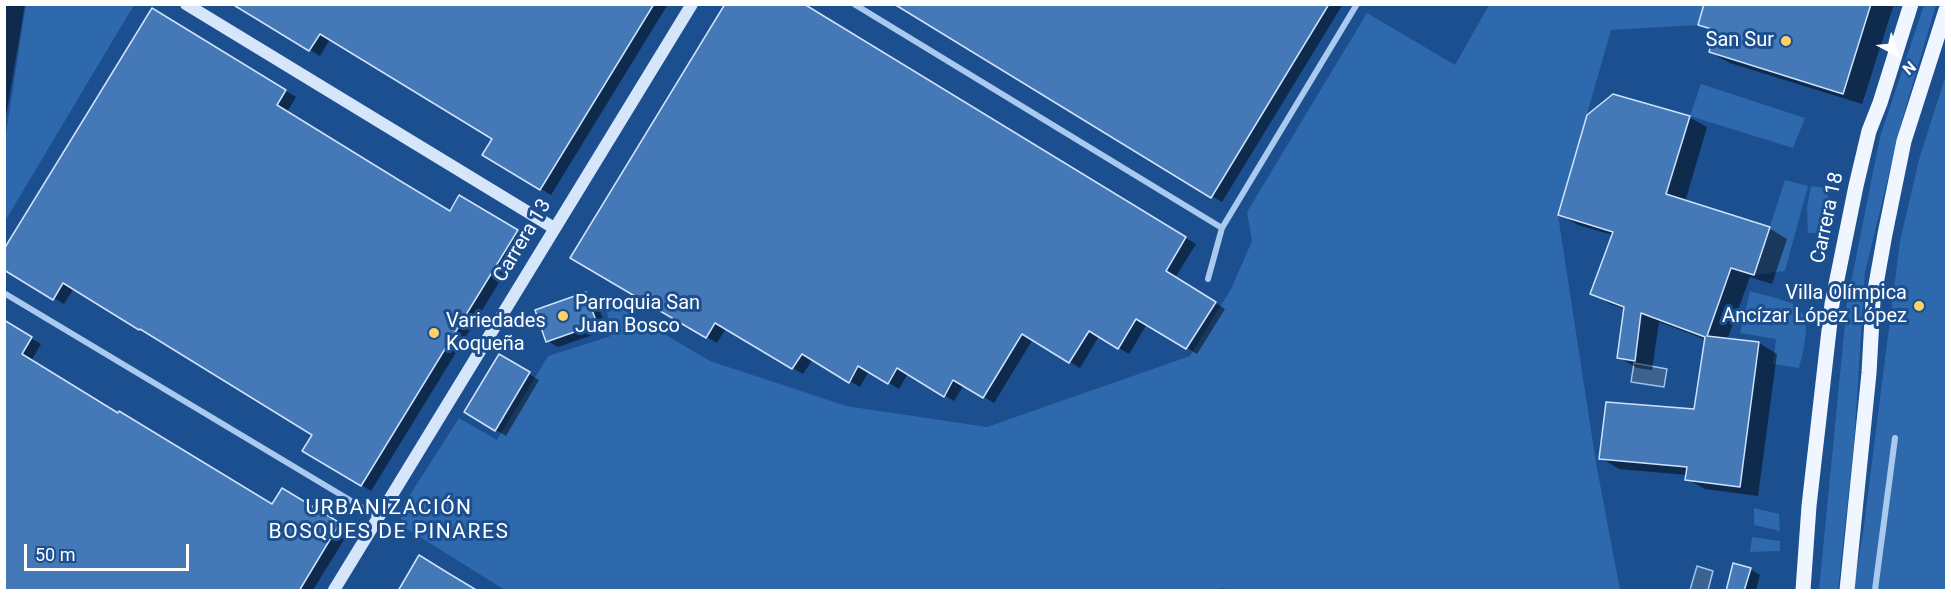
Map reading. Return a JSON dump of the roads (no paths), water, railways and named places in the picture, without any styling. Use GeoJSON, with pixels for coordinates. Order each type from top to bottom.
{"type":"FeatureCollection","features":[{"type":"Feature","properties":{"kind":"main road","name":"Carrera 18"},"geometry":{"type":"LineString","coordinates":[[1803,591],[1809,506],[1832,304],[1869,131],[1911,4]]}},
{"type":"Feature","properties":{"kind":"main road"},"geometry":{"type":"LineString","coordinates":[[1847,591],[1869,374],[1873,301],[1904,141],[1947,10]]}},
{"type":"Feature","properties":{"kind":"street"},"geometry":{"type":"LineString","coordinates":[[186,4],[554,228]]}},
{"type":"Feature","properties":{"kind":"street","name":"Carrera 13"},"geometry":{"type":"LineString","coordinates":[[334,591],[692,4]]}},
{"type":"Feature","properties":{"kind":"street"},"geometry":{"type":"LineString","coordinates":[[854,4],[1222,228]]}},
{"type":"Feature","properties":{"kind":"street"},"geometry":{"type":"LineString","coordinates":[[1208,279],[1222,228],[1357,4]]}},
{"type":"Feature","properties":{"kind":"street"},"geometry":{"type":"LineString","coordinates":[[4,293],[378,517]]}},
{"type":"Feature","properties":{"kind":"street"},"geometry":{"type":"LineString","coordinates":[[1875,591],[1895,438]]}},
{"type":"Feature","properties":{"kind":"place","name":"San Sur"},"geometry":{"type":"Point","coordinates":[1786,41]}},
{"type":"Feature","properties":{"kind":"place","name":"Villa Olímpica Ancízar López López"},"geometry":{"type":"Point","coordinates":[1919,306]}},
{"type":"Feature","properties":{"kind":"place","name":"Parroquia San Juan Bosco"},"geometry":{"type":"Point","coordinates":[563,316]}},
{"type":"Feature","properties":{"kind":"place","name":"Variedades Koqueña"},"geometry":{"type":"Point","coordinates":[434,333]}},
{"type":"Feature","properties":{"kind":"district","name":"URBANIZACIÓN BOSQUES DE PINARES"},"geometry":{"type":"Point","coordinates":[389,521]}}]}
